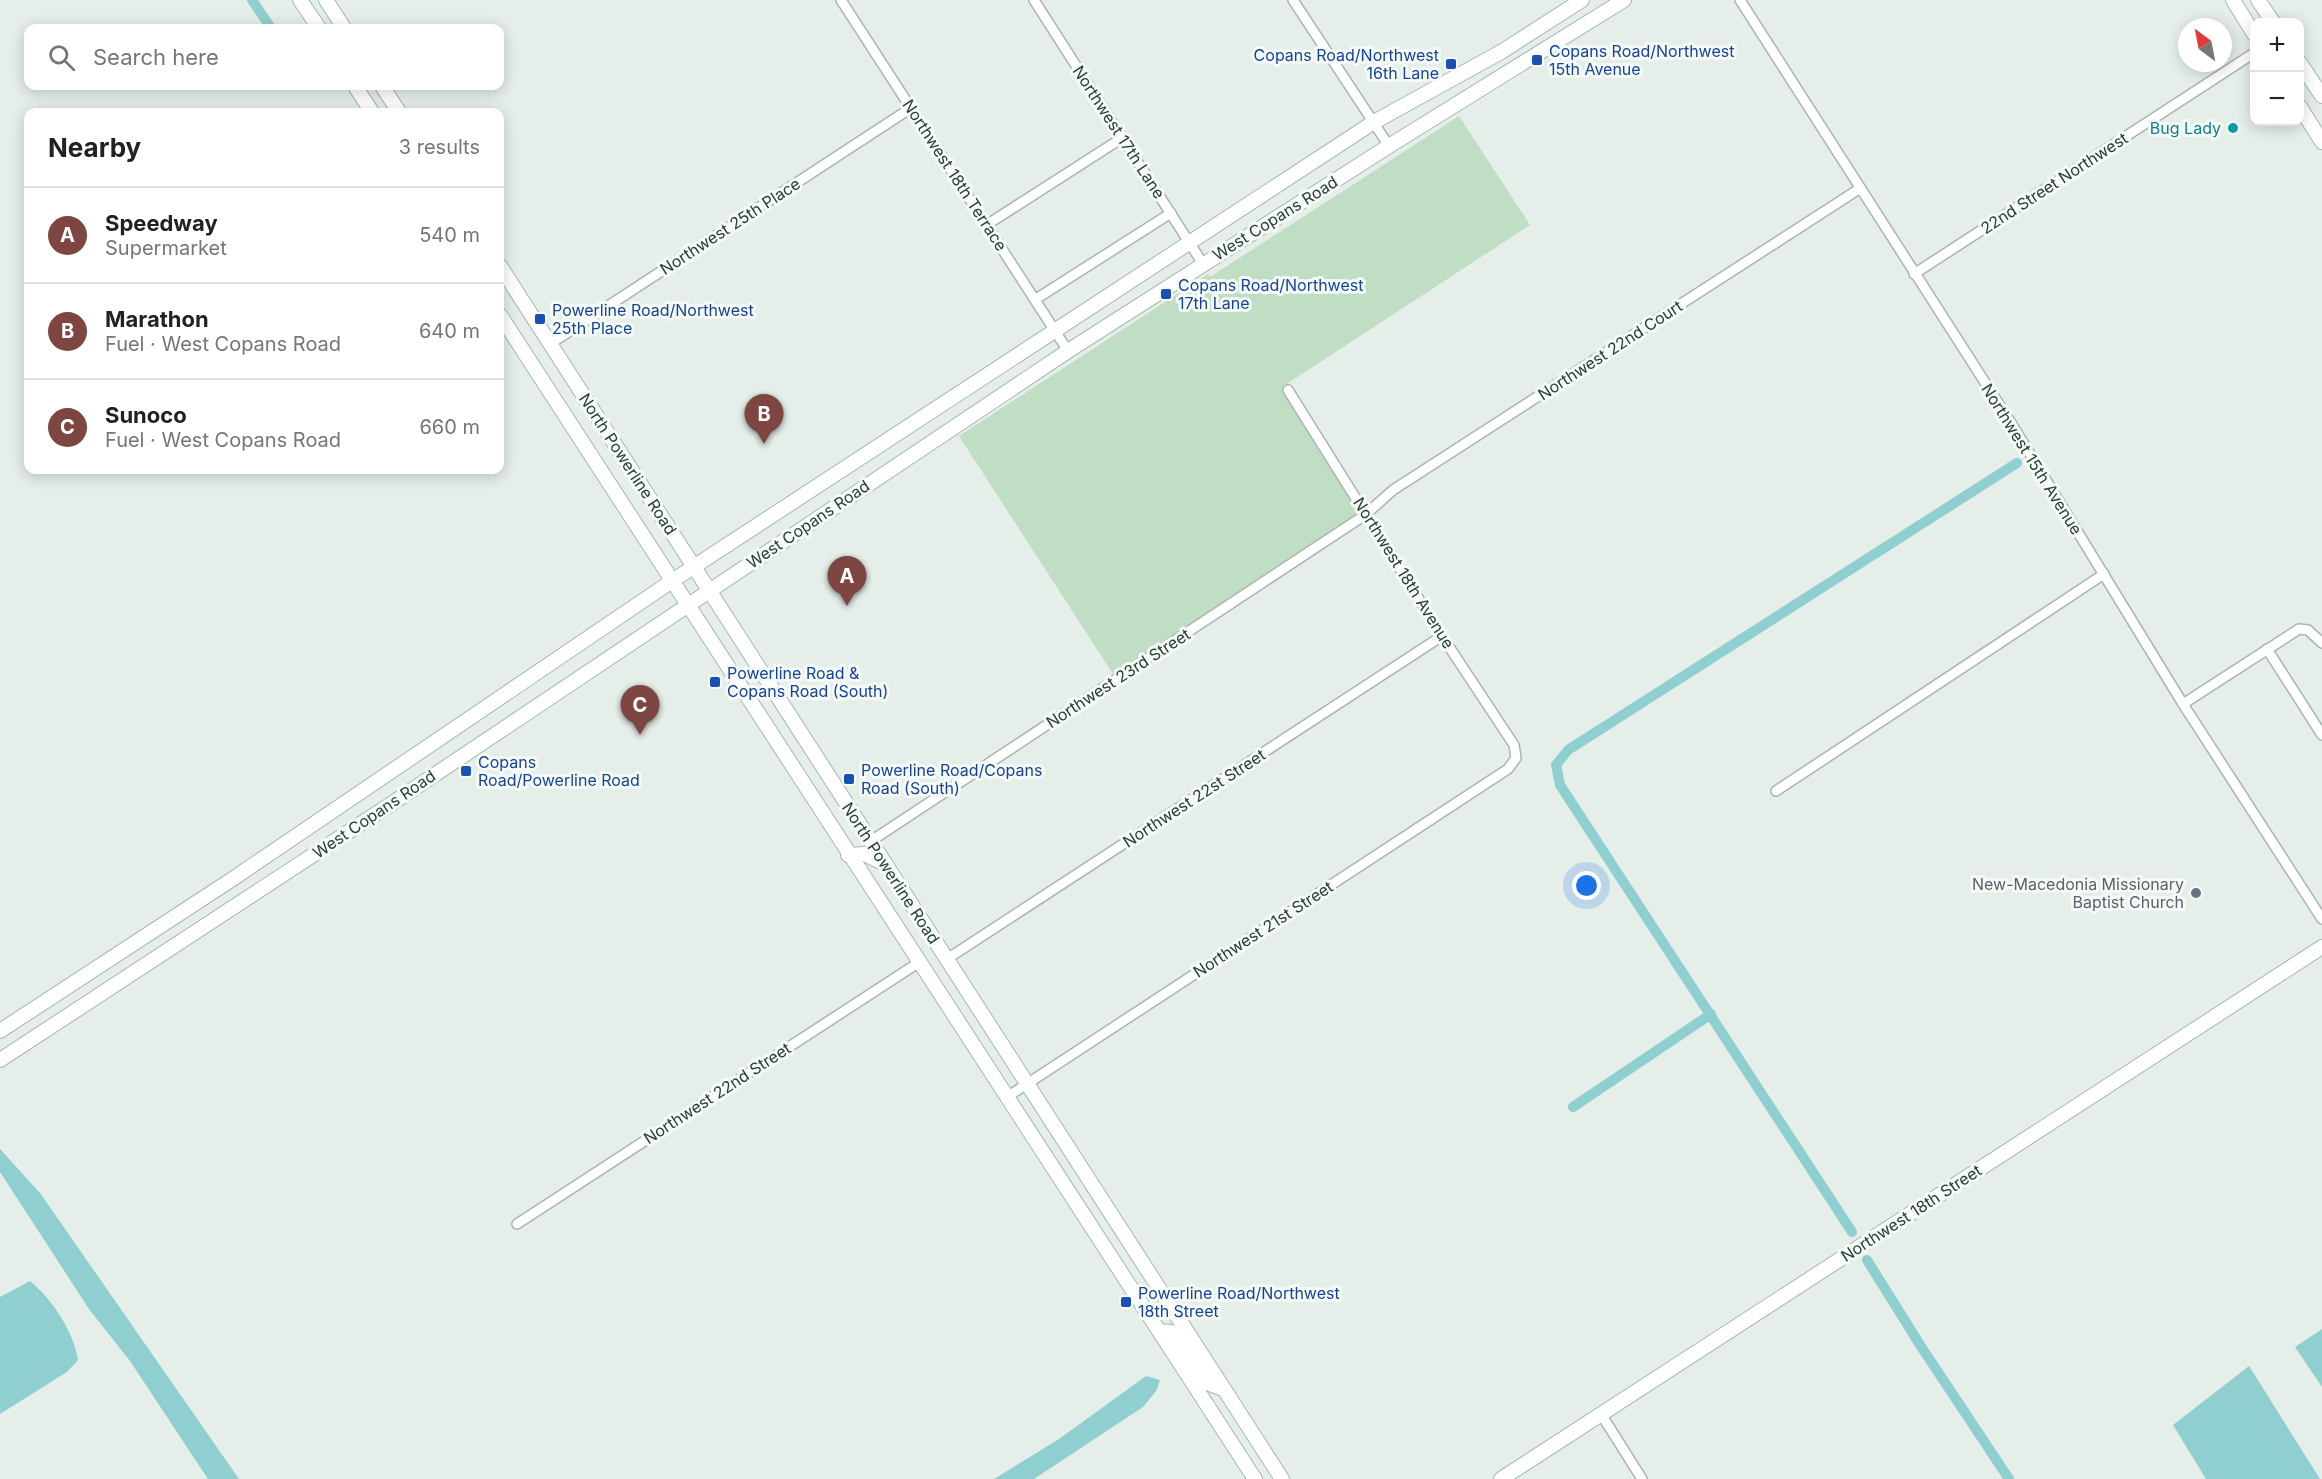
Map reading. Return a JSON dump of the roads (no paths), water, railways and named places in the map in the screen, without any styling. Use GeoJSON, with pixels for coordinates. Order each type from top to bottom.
{"type":"FeatureCollection","features":[{"type":"Feature","properties":{"kind":"main road"},"geometry":{"type":"LineString","coordinates":[[300,0],[316,24]]}},
{"type":"Feature","properties":{"kind":"main road"},"geometry":{"type":"LineString","coordinates":[[326,0],[341,24]]}},
{"type":"Feature","properties":{"kind":"main road","name":"West Copans Road"},"geometry":{"type":"LineString","coordinates":[[0,1031],[231,880],[672,581],[1374,122],[1501,52],[1582,0]]}},
{"type":"Feature","properties":{"kind":"main road","name":"West Copans Road"},"geometry":{"type":"LineString","coordinates":[[0,1060],[388,806],[1068,351],[1389,146],[1624,0]]}},
{"type":"Feature","properties":{"kind":"main road"},"geometry":{"type":"LineString","coordinates":[[2233,0],[2250,28]]}},
{"type":"Feature","properties":{"kind":"main road"},"geometry":{"type":"LineString","coordinates":[[2258,0],[2270,18]]}},
{"type":"Feature","properties":{"kind":"main road"},"geometry":{"type":"LineString","coordinates":[[2304,69],[2322,96]]}},
{"type":"Feature","properties":{"kind":"main road"},"geometry":{"type":"LineString","coordinates":[[358,90],[369,108]]}},
{"type":"Feature","properties":{"kind":"main road"},"geometry":{"type":"LineString","coordinates":[[385,90],[396,108]]}},
{"type":"Feature","properties":{"kind":"main road"},"geometry":{"type":"LineString","coordinates":[[2304,113],[2322,142]]}},
{"type":"Feature","properties":{"kind":"main road","name":"North Powerline Road"},"geometry":{"type":"LineString","coordinates":[[504,272],[1281,1479]]}},
{"type":"Feature","properties":{"kind":"main road","name":"North Powerline Road"},"geometry":{"type":"LineString","coordinates":[[504,321],[918,963],[1255,1479]]}},
{"type":"Feature","properties":{"kind":"main road"},"geometry":{"type":"LineString","coordinates":[[849,855],[864,854],[885,864]]}},
{"type":"Feature","properties":{"kind":"main road","name":"Northwest 18th Street"},"geometry":{"type":"LineString","coordinates":[[1500,1479],[2322,947]]}},
{"type":"Feature","properties":{"kind":"main road"},"geometry":{"type":"LineString","coordinates":[[1159,1331],[1172,1332],[1177,1336],[1207,1383],[1223,1389]]}},
{"type":"Feature","properties":{"kind":"street","name":"Northwest 18th Terrace"},"geometry":{"type":"LineString","coordinates":[[841,0],[1068,351]]}},
{"type":"Feature","properties":{"kind":"street","name":"Northwest 17th Lane"},"geometry":{"type":"LineString","coordinates":[[1034,0],[1203,264]]}},
{"type":"Feature","properties":{"kind":"street"},"geometry":{"type":"LineString","coordinates":[[1293,0],[1389,146]]}},
{"type":"Feature","properties":{"kind":"street","name":"Northwest 15th Avenue"},"geometry":{"type":"LineString","coordinates":[[1740,0],[2104,574],[2183,704],[2322,919]]}},
{"type":"Feature","properties":{"kind":"street","name":"22nd Street Northwest"},"geometry":{"type":"LineString","coordinates":[[1914,274],[2250,56]]}},
{"type":"Feature","properties":{"kind":"street","name":"Northwest 25th Place"},"geometry":{"type":"LineString","coordinates":[[550,344],[911,108]]}},
{"type":"Feature","properties":{"kind":"street"},"geometry":{"type":"LineString","coordinates":[[988,224],[1122,138]]}},
{"type":"Feature","properties":{"kind":"street","name":"Northwest 22nd Court"},"geometry":{"type":"LineString","coordinates":[[1365,515],[1394,490],[1859,189]]}},
{"type":"Feature","properties":{"kind":"street"},"geometry":{"type":"LineString","coordinates":[[1036,299],[1171,213]]}},
{"type":"Feature","properties":{"kind":"street","name":"Northwest 18th Avenue"},"geometry":{"type":"LineString","coordinates":[[1288,390],[1356,495],[1365,515],[1442,636],[1514,745],[1516,758]]}},
{"type":"Feature","properties":{"kind":"street","name":"Northwest 23rd Street"},"geometry":{"type":"LineString","coordinates":[[871,841],[1365,515]]}},
{"type":"Feature","properties":{"kind":"street"},"geometry":{"type":"LineString","coordinates":[[1776,790],[2104,574]]}},
{"type":"Feature","properties":{"kind":"street"},"geometry":{"type":"LineString","coordinates":[[2183,704],[2298,629],[2308,630],[2322,644]]}},
{"type":"Feature","properties":{"kind":"street","name":"Northwest 22st Street"},"geometry":{"type":"LineString","coordinates":[[947,959],[1442,636]]}},
{"type":"Feature","properties":{"kind":"street"},"geometry":{"type":"LineString","coordinates":[[2267,650],[2322,735]]}},
{"type":"Feature","properties":{"kind":"street","name":"Northwest 21st Street"},"geometry":{"type":"LineString","coordinates":[[1007,1097],[1508,769],[1516,758]]}},
{"type":"Feature","properties":{"kind":"street","name":"Northwest 22nd Street"},"geometry":{"type":"LineString","coordinates":[[517,1224],[918,963]]}},
{"type":"Feature","properties":{"kind":"street"},"geometry":{"type":"LineString","coordinates":[[1601,1414],[1642,1479]]}},
{"type":"Feature","properties":{"kind":"water"},"geometry":{"type":"Polygon","coordinates":[[[0,1149],[40,1193],[239,1479],[208,1479],[130,1361],[89,1309],[0,1172],[0,1149]]]}},
{"type":"Feature","properties":{"kind":"water"},"geometry":{"type":"Polygon","coordinates":[[[30,1281],[61,1317],[72,1338],[78,1360],[67,1372],[0,1414],[0,1297],[30,1281]]]}},
{"type":"Feature","properties":{"kind":"water"},"geometry":{"type":"Polygon","coordinates":[[[2322,1329],[2322,1387],[2295,1347],[2322,1329]]]}},
{"type":"Feature","properties":{"kind":"water"},"geometry":{"type":"Polygon","coordinates":[[[2249,1366],[2320,1479],[2206,1479],[2173,1425],[2249,1366]]]}},
{"type":"Feature","properties":{"kind":"water"},"geometry":{"type":"Polygon","coordinates":[[[1146,1376],[1160,1380],[1156,1391],[1143,1407],[1034,1479],[994,1479],[1059,1439],[1146,1376]]]}},
{"type":"Feature","properties":{"kind":"waterway"},"geometry":{"type":"LineString","coordinates":[[252,0],[268,24]]}},
{"type":"Feature","properties":{"kind":"waterway"},"geometry":{"type":"LineString","coordinates":[[1852,1232],[1560,785],[1556,765],[1568,750],[2017,463]]}},
{"type":"Feature","properties":{"kind":"waterway"},"geometry":{"type":"LineString","coordinates":[[1573,1107],[1711,1014]]}},
{"type":"Feature","properties":{"kind":"waterway"},"geometry":{"type":"LineString","coordinates":[[1867,1260],[2009,1479]]}},
{"type":"Feature","properties":{"kind":"place","name":"Copans Road/Northwest 15th Avenue"},"geometry":{"type":"Point","coordinates":[1537,60]}},
{"type":"Feature","properties":{"kind":"place","name":"Copans Road/Northwest 16th Lane"},"geometry":{"type":"Point","coordinates":[1451,64]}},
{"type":"Feature","properties":{"kind":"place","name":"Bug Lady"},"geometry":{"type":"Point","coordinates":[2233,128]}},
{"type":"Feature","properties":{"kind":"place","name":"Copans Road/Northwest 17th Lane"},"geometry":{"type":"Point","coordinates":[1166,294]}},
{"type":"Feature","properties":{"kind":"place","name":"Powerline Road/Northwest 25th Place"},"geometry":{"type":"Point","coordinates":[540,319]}},
{"type":"Feature","properties":{"kind":"place","name":"Marathon"},"geometry":{"type":"Point","coordinates":[764,444]}},
{"type":"Feature","properties":{"kind":"place","name":"Speedway"},"geometry":{"type":"Point","coordinates":[847,606]}},
{"type":"Feature","properties":{"kind":"place","name":"Powerline Road & Copans Road (South)"},"geometry":{"type":"Point","coordinates":[715,682]}},
{"type":"Feature","properties":{"kind":"place","name":"Sunoco"},"geometry":{"type":"Point","coordinates":[640,735]}},
{"type":"Feature","properties":{"kind":"place","name":"Copans Road/Powerline Road"},"geometry":{"type":"Point","coordinates":[466,771]}},
{"type":"Feature","properties":{"kind":"place","name":"Powerline Road/Copans Road (South)"},"geometry":{"type":"Point","coordinates":[849,779]}},
{"type":"Feature","properties":{"kind":"place","name":"New-Macedonia Missionary Baptist Church"},"geometry":{"type":"Point","coordinates":[2196,893]}},
{"type":"Feature","properties":{"kind":"place","name":"Powerline Road/Northwest 18th Street"},"geometry":{"type":"Point","coordinates":[1126,1302]}}]}
